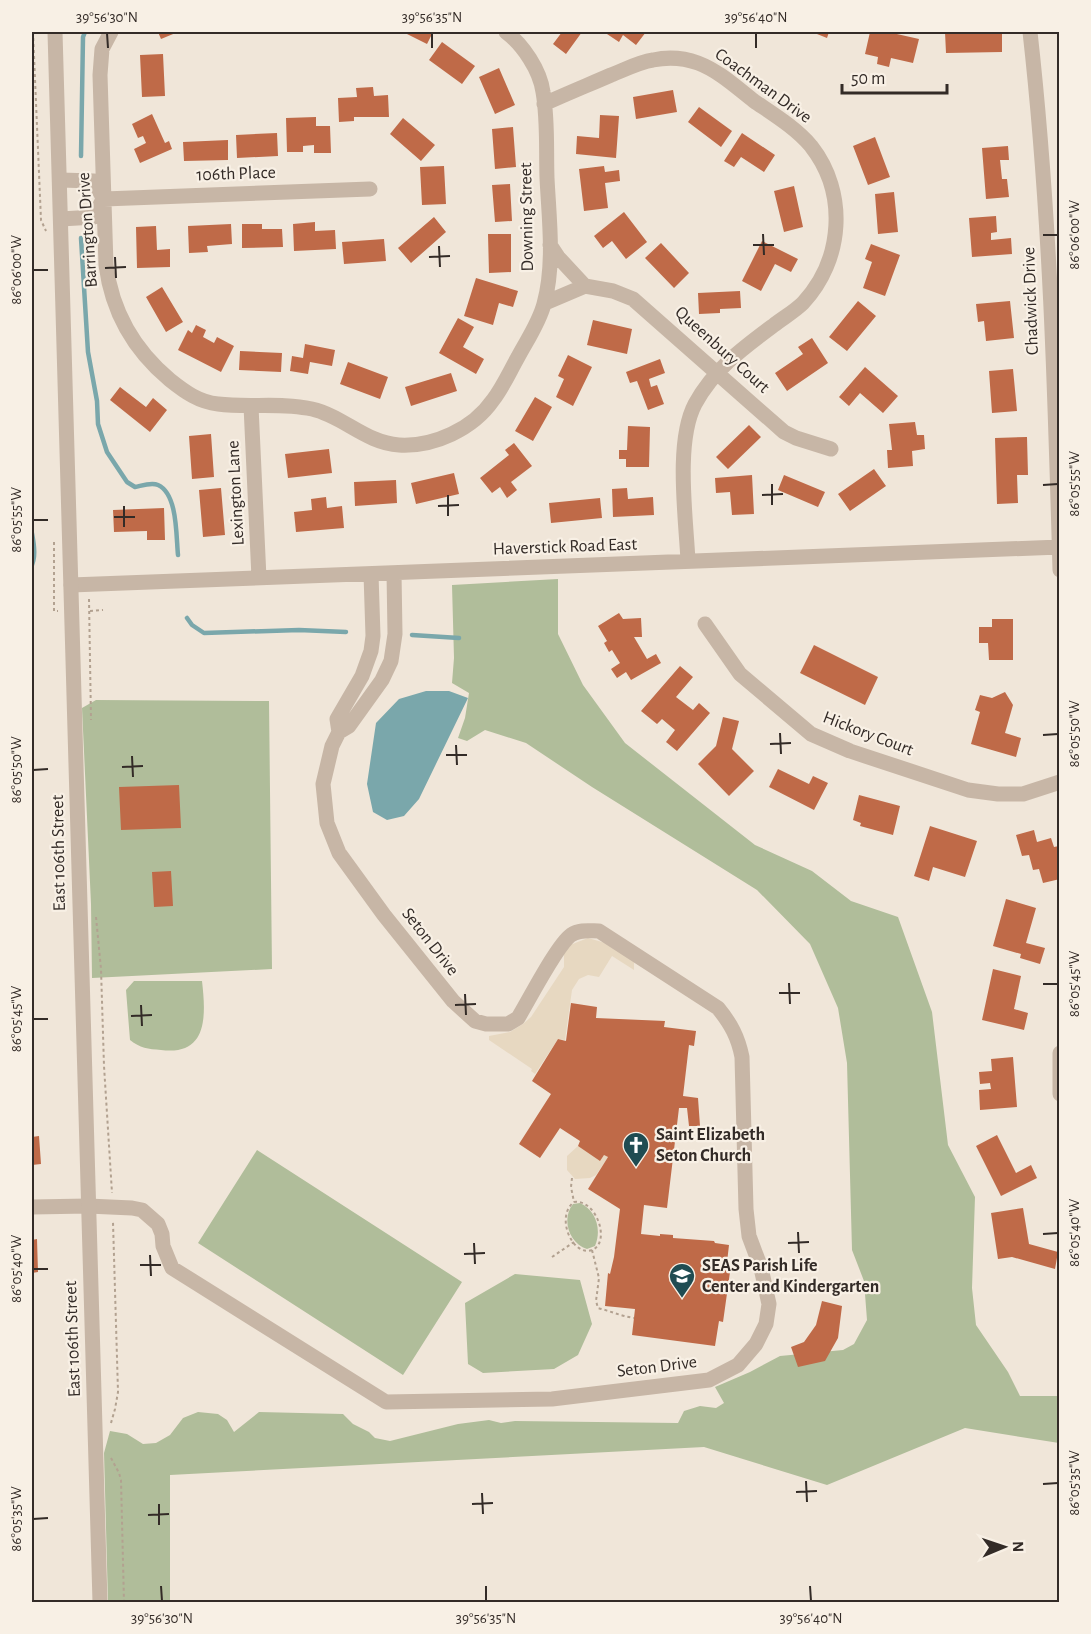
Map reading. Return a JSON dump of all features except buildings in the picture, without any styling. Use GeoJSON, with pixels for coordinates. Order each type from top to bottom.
{"type":"FeatureCollection","features":[{"type":"Feature","properties":{"kind":"street","name":"East 106th Street"},"geometry":{"type":"LineString","coordinates":[[55,32],[100,1602]]}},
{"type":"Feature","properties":{"kind":"street","name":"Barrington Drive"},"geometry":{"type":"LineString","coordinates":[[111,32],[102,49],[100,59],[108,282],[119,314],[136,346],[154,367],[198,400],[217,404],[252,406],[292,405],[318,410],[368,437],[398,445],[424,444],[445,438],[475,420],[493,401]]}},
{"type":"Feature","properties":{"kind":"street","name":"Downing Street"},"geometry":{"type":"LineString","coordinates":[[493,401],[533,330],[545,303],[550,245],[543,90],[532,64],[515,39],[506,32]]}},
{"type":"Feature","properties":{"kind":"street","name":"Chadwick Drive"},"geometry":{"type":"LineString","coordinates":[[1030,32],[1055,286],[1059,570]]}},
{"type":"Feature","properties":{"kind":"street","name":"Coachman Drive"},"geometry":{"type":"LineString","coordinates":[[544,104],[652,60],[674,58],[697,63],[719,74],[795,131],[810,146],[823,165],[835,194],[837,227],[831,257],[818,284],[801,304],[733,356],[717,372],[696,403],[686,428],[683,449],[688,561]]}},
{"type":"Feature","properties":{"kind":"street"},"geometry":{"type":"LineString","coordinates":[[60,180],[94,181],[104,199],[94,217],[61,219]]}},
{"type":"Feature","properties":{"kind":"street","name":"106th Place"},"geometry":{"type":"LineString","coordinates":[[104,199],[370,189]]}},
{"type":"Feature","properties":{"kind":"street"},"geometry":{"type":"LineString","coordinates":[[545,303],[585,285],[558,257],[550,245]]}},
{"type":"Feature","properties":{"kind":"street","name":"Queenbury Court"},"geometry":{"type":"LineString","coordinates":[[585,285],[613,291],[633,299],[784,432],[831,449]]}},
{"type":"Feature","properties":{"kind":"street","name":"Lexington Lane"},"geometry":{"type":"LineString","coordinates":[[252,406],[259,578]]}},
{"type":"Feature","properties":{"kind":"street","name":"Haverstick Road East"},"geometry":{"type":"LineString","coordinates":[[71,585],[1059,547]]}},
{"type":"Feature","properties":{"kind":"street","name":"Seton Drive"},"geometry":{"type":"LineString","coordinates":[[339,732],[349,726],[382,680],[391,661],[395,634],[394,573]]}},
{"type":"Feature","properties":{"kind":"street","name":"Seton Drive"},"geometry":{"type":"LineString","coordinates":[[32,1207],[132,1208],[149,1215],[158,1224],[163,1246],[172,1268],[386,1402],[552,1399],[709,1380],[738,1365],[756,1344],[766,1324],[769,1304],[766,1286],[749,1236],[746,1209],[742,1057],[731,1024],[718,1008],[599,931],[583,930],[571,935],[560,947],[518,1017],[508,1024],[498,1025],[475,1021],[453,1002],[415,956],[339,853],[326,815],[323,784],[327,764],[339,732],[337,719],[362,676],[371,651],[373,636],[371,574]]}},
{"type":"Feature","properties":{"kind":"street","name":"Hickory Court"},"geometry":{"type":"LineString","coordinates":[[705,624],[740,674],[811,734],[850,751],[968,790],[998,794],[1023,794],[1059,782]]}},
{"type":"Feature","properties":{"kind":"street"},"geometry":{"type":"LineString","coordinates":[[1059,1053],[1059,1094]]}},
{"type":"Feature","properties":{"kind":"path"},"geometry":{"type":"LineString","coordinates":[[88,584],[90,724]]}},
{"type":"Feature","properties":{"kind":"path"},"geometry":{"type":"LineString","coordinates":[[96,910],[101,969],[112,1207],[118,1392],[109,1428]]}},
{"type":"Feature","properties":{"kind":"path"},"geometry":{"type":"LineString","coordinates":[[572,1178],[574,1202]]}},
{"type":"Feature","properties":{"kind":"path"},"geometry":{"type":"LineString","coordinates":[[574,1202],[587,1205],[598,1220],[600,1236],[597,1245],[592,1250],[581,1249],[567,1231],[565,1220],[567,1209],[574,1202]]}},
{"type":"Feature","properties":{"kind":"path"},"geometry":{"type":"LineString","coordinates":[[552,1257],[574,1242]]}},
{"type":"Feature","properties":{"kind":"path"},"geometry":{"type":"LineString","coordinates":[[592,1250],[599,1278],[596,1301],[598,1308],[634,1318]]}},
{"type":"Feature","properties":{"kind":"path"},"geometry":{"type":"LineString","coordinates":[[110,1455],[121,1480],[124,1602]]}},
{"type":"Feature","properties":{"kind":"green space"},"geometry":{"type":"Polygon","coordinates":[[[558,579],[558,634],[583,685],[625,743],[755,845],[812,871],[851,901],[898,917],[932,1012],[948,1145],[975,1197],[972,1288],[976,1325],[1008,1372],[1020,1396],[1059,1396],[1059,1443],[965,1428],[827,1485],[704,1447],[170,1475],[170,1602],[108,1602],[104,1453],[110,1431],[127,1434],[143,1444],[156,1443],[170,1435],[183,1418],[198,1412],[218,1414],[227,1420],[234,1432],[259,1412],[343,1414],[353,1424],[369,1432],[375,1438],[390,1441],[458,1424],[489,1420],[501,1423],[515,1421],[678,1423],[684,1411],[700,1406],[716,1408],[724,1403],[715,1387],[780,1356],[843,1350],[854,1344],[867,1320],[864,1281],[852,1250],[847,1063],[838,1008],[810,944],[757,890],[526,743],[485,730],[467,741],[458,738],[465,718],[469,693],[452,683],[454,658],[452,585],[558,579]]]}},
{"type":"Feature","properties":{"kind":"green space"},"geometry":{"type":"Polygon","coordinates":[[[96,700],[269,701],[272,969],[92,978],[82,708],[96,700]]]}},
{"type":"Feature","properties":{"kind":"green space"},"geometry":{"type":"Polygon","coordinates":[[[134,981],[202,981],[203,1020],[196,1040],[188,1047],[161,1050],[148,1049],[130,1040],[126,990],[134,981]]]}},
{"type":"Feature","properties":{"kind":"green space"},"geometry":{"type":"Polygon","coordinates":[[[257,1150],[462,1282],[403,1375],[198,1243],[257,1150]]]}},
{"type":"Feature","properties":{"kind":"green space"},"geometry":{"type":"Polygon","coordinates":[[[580,1203],[594,1215],[598,1227],[595,1246],[587,1249],[571,1236],[567,1223],[569,1210],[573,1204],[580,1203]]]}},
{"type":"Feature","properties":{"kind":"green space"},"geometry":{"type":"Polygon","coordinates":[[[515,1274],[580,1280],[592,1324],[578,1355],[554,1369],[483,1373],[468,1364],[465,1303],[515,1274]]]}},
{"type":"Feature","properties":{"kind":"shaded area"},"geometry":{"type":"Polygon","coordinates":[[[588,938],[609,944],[634,960],[634,970],[612,956],[599,977],[588,975],[579,979],[572,990],[565,1040],[558,1039],[535,1074],[531,1071],[532,1069],[489,1040],[489,1036],[510,1032],[531,1017],[564,967],[564,954],[570,945],[588,938]]]}},
{"type":"Feature","properties":{"kind":"shaded area"},"geometry":{"type":"Polygon","coordinates":[[[578,1146],[600,1160],[604,1155],[608,1157],[596,1175],[590,1178],[575,1179],[567,1170],[567,1156],[578,1146]]]}},
{"type":"Feature","properties":{"kind":"water"},"geometry":{"type":"Polygon","coordinates":[[[32,520],[36,558],[32,570],[32,520]]]}},
{"type":"Feature","properties":{"kind":"water"},"geometry":{"type":"Polygon","coordinates":[[[426,691],[449,691],[468,698],[419,799],[404,816],[387,820],[373,812],[367,784],[376,723],[399,699],[426,691]]]}},
{"type":"Feature","properties":{"kind":"waterway"},"geometry":{"type":"LineString","coordinates":[[81,156],[83,37],[85,32]]}},
{"type":"Feature","properties":{"kind":"waterway"},"geometry":{"type":"LineString","coordinates":[[81,238],[88,352],[97,401],[98,424],[107,452],[127,482],[135,487],[155,484],[165,490],[173,506],[178,555]]}},
{"type":"Feature","properties":{"kind":"waterway"},"geometry":{"type":"LineString","coordinates":[[187,618],[192,625],[204,633],[299,630],[346,632]]}},
{"type":"Feature","properties":{"kind":"waterway"},"geometry":{"type":"LineString","coordinates":[[412,635],[459,638]]}},
{"type":"Feature","properties":{"kind":"place","name":"Saint Elizabeth Seton Church"},"geometry":{"type":"Point","coordinates":[636,1168]}},
{"type":"Feature","properties":{"kind":"place","name":"SEAS Parish Life Center and Kindergarten"},"geometry":{"type":"Point","coordinates":[682,1299]}}]}
